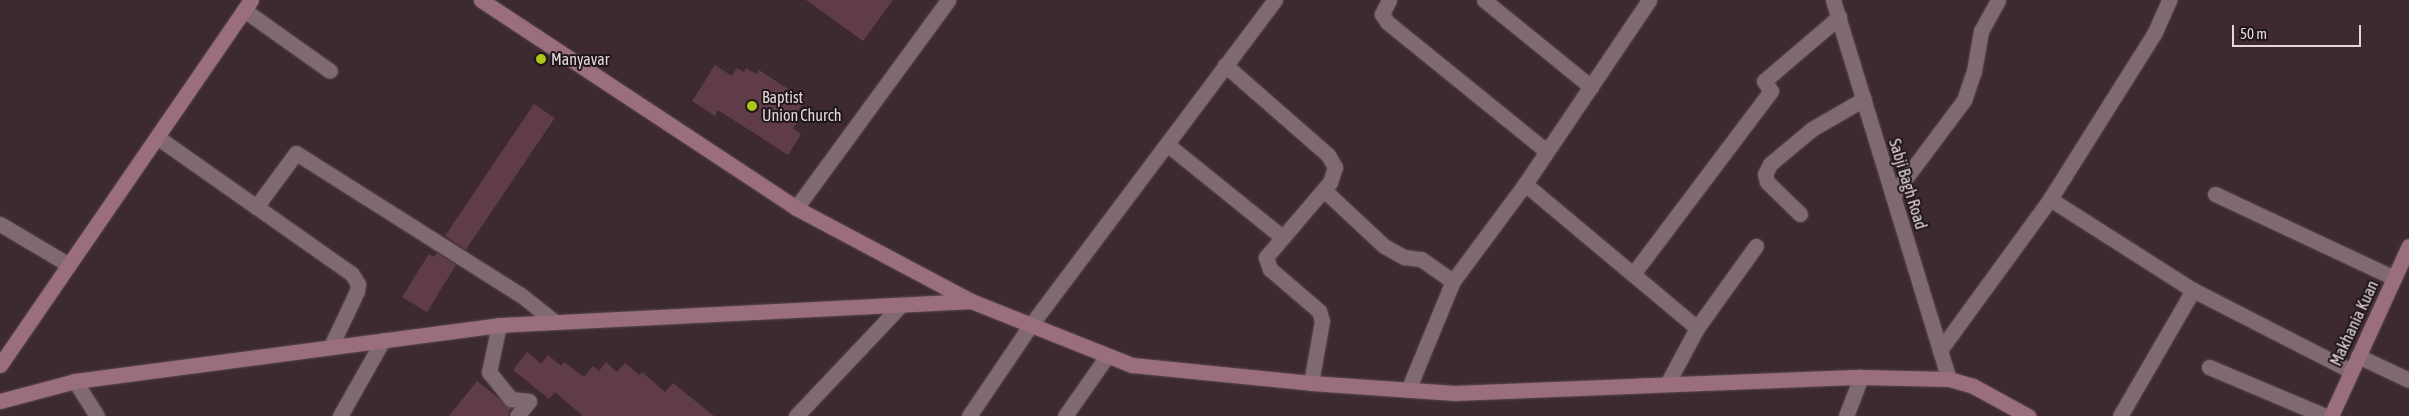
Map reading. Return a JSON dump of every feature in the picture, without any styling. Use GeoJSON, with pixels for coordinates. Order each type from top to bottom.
{"type":"FeatureCollection","features":[{"type":"Feature","properties":{"kind":"main road"},"geometry":{"type":"LineString","coordinates":[[481,0],[796,208],[971,301],[1107,356],[1157,369],[1311,383],[1455,393],[1861,377],[1949,379],[1973,386],[2028,416]]}},
{"type":"Feature","properties":{"kind":"main road"},"geometry":{"type":"LineString","coordinates":[[0,365],[247,5]]}},
{"type":"Feature","properties":{"kind":"main road","name":"Makhania Kuan"},"geometry":{"type":"LineString","coordinates":[[2331,416],[2409,246]]}},
{"type":"Feature","properties":{"kind":"main road"},"geometry":{"type":"LineString","coordinates":[[0,400],[75,380],[499,325],[971,301]]}},
{"type":"Feature","properties":{"kind":"street"},"geometry":{"type":"LineString","coordinates":[[796,208],[948,0]]}},
{"type":"Feature","properties":{"kind":"street"},"geometry":{"type":"LineString","coordinates":[[969,416],[1030,326],[1168,145],[1225,65],[1275,0]]}},
{"type":"Feature","properties":{"kind":"street"},"geometry":{"type":"LineString","coordinates":[[1389,0],[1382,14],[1387,22],[1545,150]]}},
{"type":"Feature","properties":{"kind":"street"},"geometry":{"type":"LineString","coordinates":[[1484,0],[1591,87]]}},
{"type":"Feature","properties":{"kind":"street"},"geometry":{"type":"LineString","coordinates":[[1408,390],[1453,282],[1525,184],[1545,150],[1591,87],[1650,0]]}},
{"type":"Feature","properties":{"kind":"street","name":"Sabji Bagh Road"},"geometry":{"type":"LineString","coordinates":[[1833,0],[1949,379]]}},
{"type":"Feature","properties":{"kind":"street"},"geometry":{"type":"LineString","coordinates":[[1893,195],[1964,100],[1974,71],[1981,32],[1998,0]]}},
{"type":"Feature","properties":{"kind":"street"},"geometry":{"type":"LineString","coordinates":[[1940,350],[2050,200],[2155,32],[2168,0]]}},
{"type":"Feature","properties":{"kind":"street"},"geometry":{"type":"LineString","coordinates":[[247,5],[330,71]]}},
{"type":"Feature","properties":{"kind":"street"},"geometry":{"type":"LineString","coordinates":[[1633,274],[1771,91],[1764,81],[1839,17]]}},
{"type":"Feature","properties":{"kind":"street"},"geometry":{"type":"LineString","coordinates":[[1225,65],[1328,155],[1335,167],[1330,182],[1270,251],[1266,264],[1320,312],[1322,321],[1311,383]]}},
{"type":"Feature","properties":{"kind":"street"},"geometry":{"type":"LineString","coordinates":[[1800,214],[1766,182],[1765,174],[1770,164],[1812,129],[1864,99]]}},
{"type":"Feature","properties":{"kind":"street"},"geometry":{"type":"LineString","coordinates":[[157,137],[356,279],[357,291],[331,346]]}},
{"type":"Feature","properties":{"kind":"street"},"geometry":{"type":"LineString","coordinates":[[1168,145],[1282,236]]}},
{"type":"Feature","properties":{"kind":"street"},"geometry":{"type":"LineString","coordinates":[[256,207],[296,153],[522,295],[554,322]]}},
{"type":"Feature","properties":{"kind":"street"},"geometry":{"type":"LineString","coordinates":[[1525,184],[1697,328]]}},
{"type":"Feature","properties":{"kind":"street"},"geometry":{"type":"LineString","coordinates":[[1324,190],[1384,246],[1404,257],[1420,259],[1453,282]]}},
{"type":"Feature","properties":{"kind":"street"},"geometry":{"type":"LineString","coordinates":[[2215,194],[2394,278]]}},
{"type":"Feature","properties":{"kind":"street"},"geometry":{"type":"LineString","coordinates":[[2050,200],[2193,290],[2351,371]]}},
{"type":"Feature","properties":{"kind":"street"},"geometry":{"type":"LineString","coordinates":[[0,224],[69,266]]}},
{"type":"Feature","properties":{"kind":"street"},"geometry":{"type":"LineString","coordinates":[[1667,384],[1697,328],[1756,246]]}},
{"type":"Feature","properties":{"kind":"street"},"geometry":{"type":"LineString","coordinates":[[2120,416],[2193,290]]}},
{"type":"Feature","properties":{"kind":"street"},"geometry":{"type":"LineString","coordinates":[[796,416],[901,305]]}},
{"type":"Feature","properties":{"kind":"street"},"geometry":{"type":"LineString","coordinates":[[499,325],[489,372],[511,399],[529,401],[517,416]]}},
{"type":"Feature","properties":{"kind":"street"},"geometry":{"type":"LineString","coordinates":[[340,416],[383,340]]}},
{"type":"Feature","properties":{"kind":"street"},"geometry":{"type":"LineString","coordinates":[[1065,416],[1107,356]]}},
{"type":"Feature","properties":{"kind":"street"},"geometry":{"type":"LineString","coordinates":[[2358,356],[2409,380]]}},
{"type":"Feature","properties":{"kind":"street"},"geometry":{"type":"LineString","coordinates":[[2209,368],[2325,416]]}},
{"type":"Feature","properties":{"kind":"street"},"geometry":{"type":"LineString","coordinates":[[1846,416],[1861,377]]}},
{"type":"Feature","properties":{"kind":"street"},"geometry":{"type":"LineString","coordinates":[[75,380],[97,416]]}},
{"type":"Feature","properties":{"kind":"building"},"geometry":{"type":"Polygon","coordinates":[[[806,0],[893,0],[863,41],[806,0]]]}},
{"type":"Feature","properties":{"kind":"building"},"geometry":{"type":"Polygon","coordinates":[[[715,65],[732,76],[737,68],[744,72],[746,68],[756,74],[759,70],[805,100],[792,120],[797,123],[793,128],[801,134],[788,155],[718,110],[715,116],[692,101],[715,65]]]}},
{"type":"Feature","properties":{"kind":"building"},"geometry":{"type":"Polygon","coordinates":[[[534,104],[555,118],[466,250],[445,236],[534,104]]]}},
{"type":"Feature","properties":{"kind":"building"},"geometry":{"type":"Polygon","coordinates":[[[437,253],[456,265],[427,312],[402,297],[429,254],[434,257],[437,253]]]}},
{"type":"Feature","properties":{"kind":"building"},"geometry":{"type":"Polygon","coordinates":[[[527,352],[541,364],[548,355],[561,366],[564,362],[584,377],[593,366],[599,371],[606,362],[617,372],[625,363],[639,375],[642,372],[665,392],[673,383],[714,416],[583,416],[555,392],[549,399],[513,370],[527,352]]]}},
{"type":"Feature","properties":{"kind":"building"},"geometry":{"type":"Polygon","coordinates":[[[477,381],[511,408],[508,416],[449,416],[477,381]]]}},
{"type":"Feature","properties":{"kind":"place","name":"Manyavar"},"geometry":{"type":"Point","coordinates":[541,59]}},
{"type":"Feature","properties":{"kind":"place","name":"Baptist Union Church"},"geometry":{"type":"Point","coordinates":[752,106]}}]}
